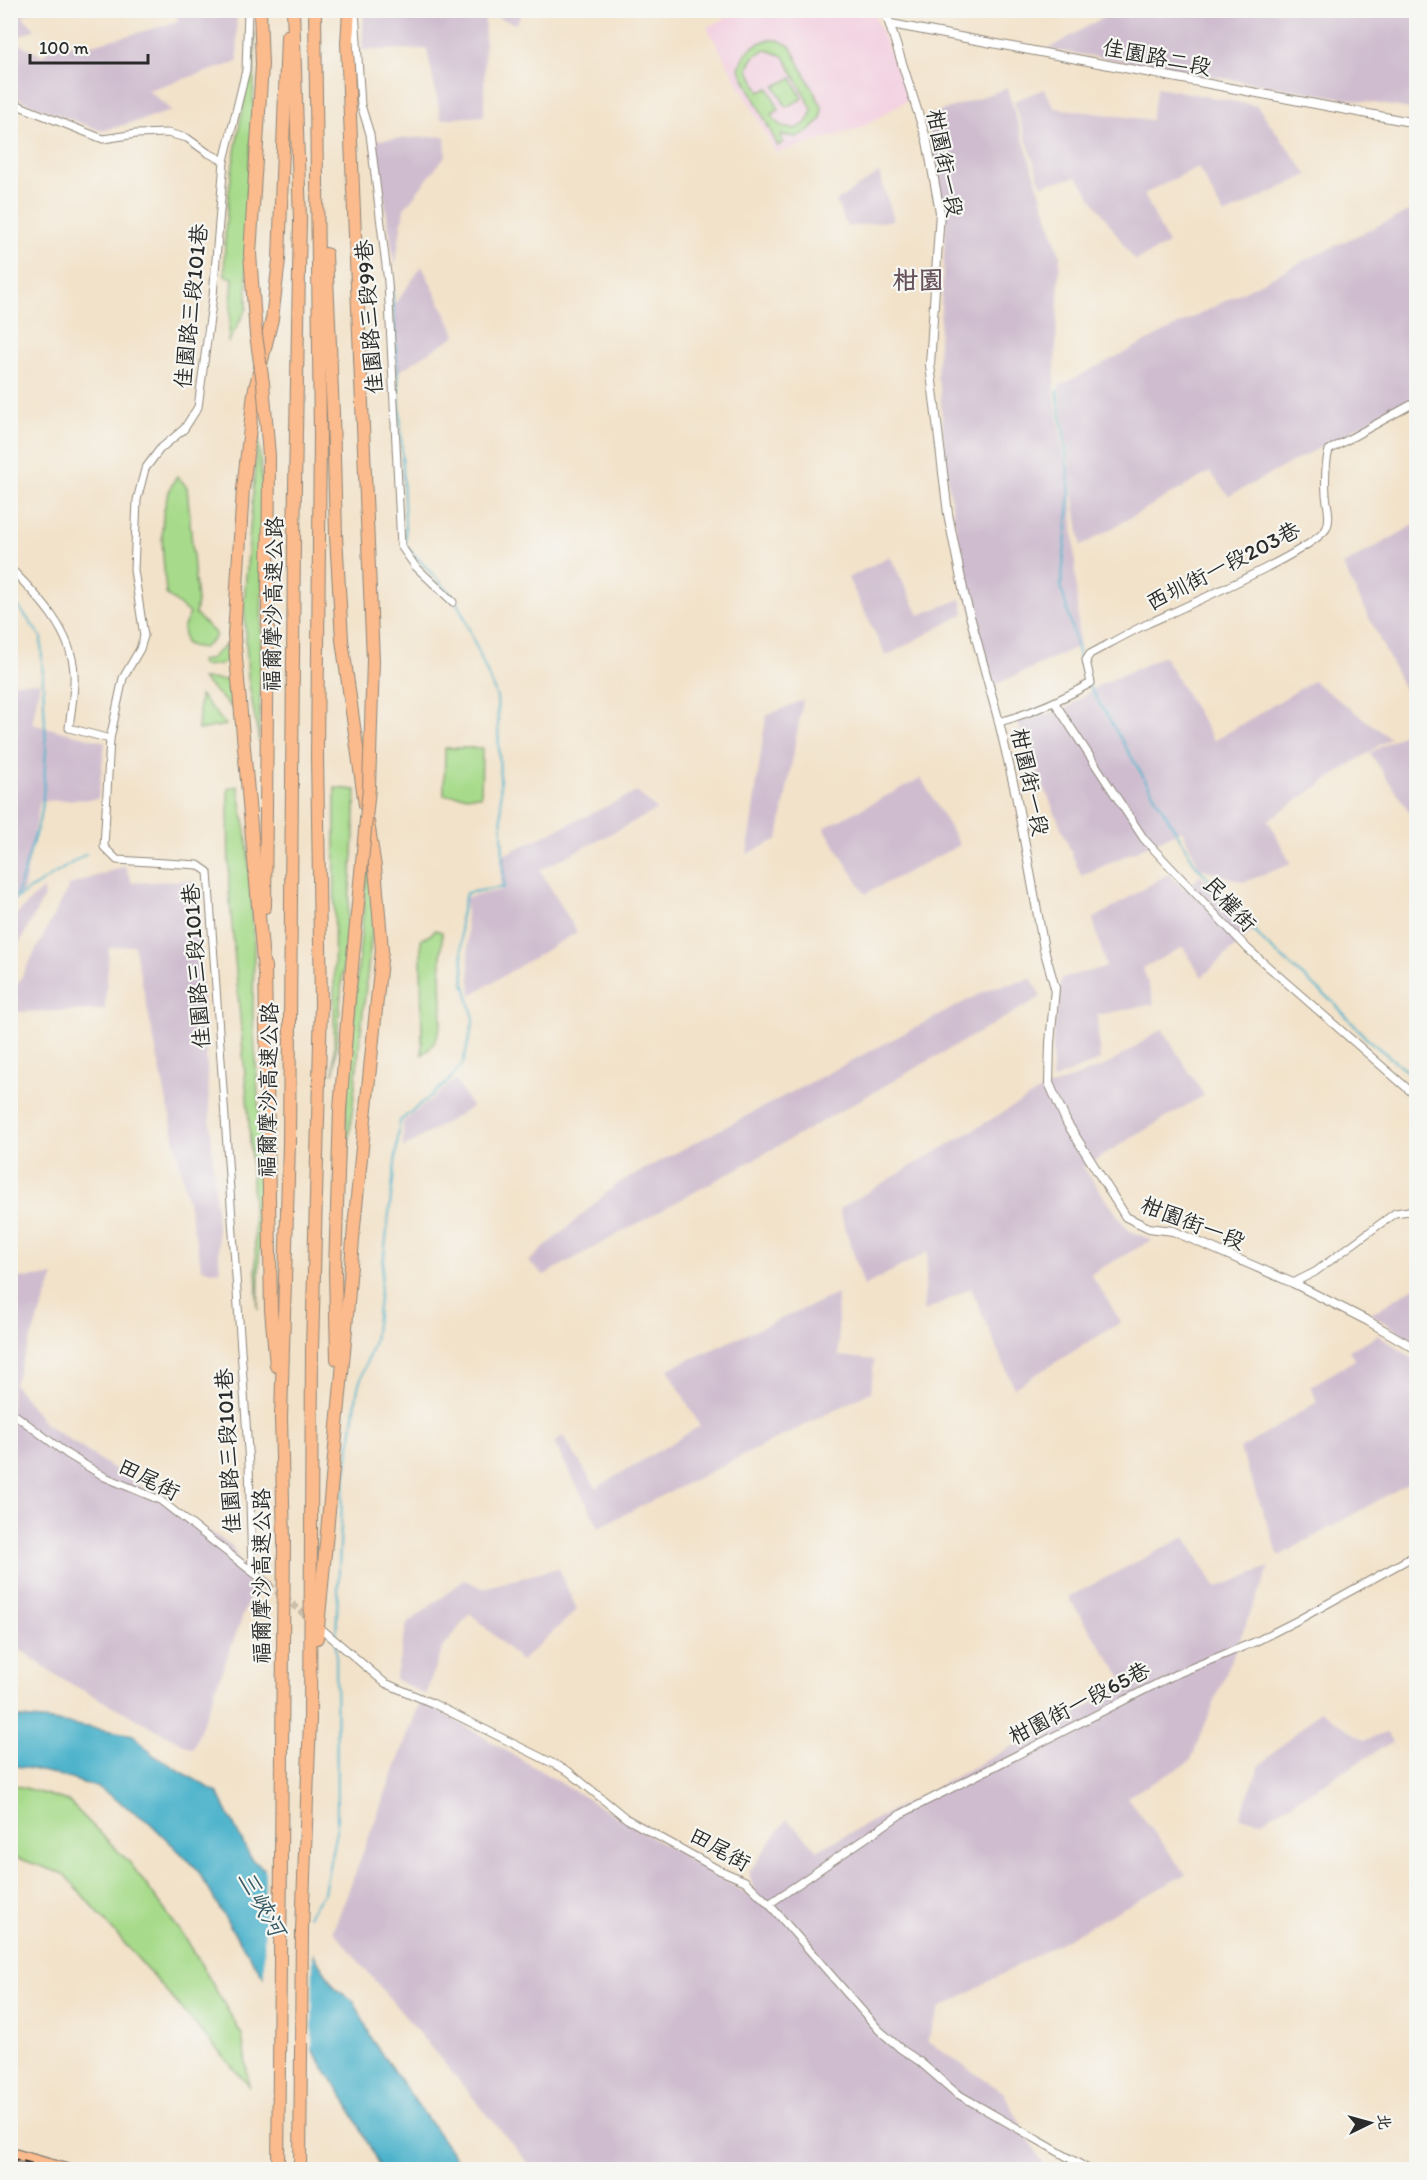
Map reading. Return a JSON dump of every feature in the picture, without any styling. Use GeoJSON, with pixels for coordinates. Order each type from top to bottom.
{"type":"FeatureCollection","features":[{"type":"Feature","properties":{"kind":"highway"},"geometry":{"type":"LineString","coordinates":[[260,10],[262,64],[250,254],[269,456],[264,972],[272,1310],[281,1418]]}},
{"type":"Feature","properties":{"kind":"highway"},"geometry":{"type":"LineString","coordinates":[[264,972],[234,634],[243,493],[254,393],[272,319],[279,260],[287,10]]}},
{"type":"Feature","properties":{"kind":"highway","name":"福爾摩沙高速公路"},"geometry":{"type":"LineString","coordinates":[[278,2169],[284,1541],[281,1418],[290,1143],[294,551],[300,219],[293,10]]}},
{"type":"Feature","properties":{"kind":"highway","name":"福爾摩沙高速公路"},"geometry":{"type":"LineString","coordinates":[[300,2169],[304,1833],[309,1720],[312,1350],[321,1003],[317,757],[320,436],[315,10]]}},
{"type":"Feature","properties":{"kind":"highway"},"geometry":{"type":"LineString","coordinates":[[336,1432],[335,1259],[340,1110],[369,788],[373,660],[347,43],[349,10]]}},
{"type":"Feature","properties":{"kind":"highway"},"geometry":{"type":"LineString","coordinates":[[309,1720],[382,950],[375,867],[342,640],[316,38]]}},
{"type":"Feature","properties":{"kind":"main road"},"geometry":{"type":"LineString","coordinates":[[10,2153],[69,2169]]}},
{"type":"Feature","properties":{"kind":"main road"},"geometry":{"type":"LineString","coordinates":[[10,2167],[20,2169]]}},
{"type":"Feature","properties":{"kind":"street","name":"佳園路三段101巷"},"geometry":{"type":"LineString","coordinates":[[248,10],[246,70],[224,161],[213,296],[198,407],[184,429],[160,449],[145,469],[137,500],[134,570],[144,636],[140,649],[123,678],[110,739],[104,847],[108,854],[117,860],[198,865],[208,872],[249,1465],[252,1571]]}},
{"type":"Feature","properties":{"kind":"street","name":"佳園路三段99巷"},"geometry":{"type":"LineString","coordinates":[[355,10],[361,105],[370,134],[387,282],[402,546],[415,566],[453,602]]}},
{"type":"Feature","properties":{"kind":"street","name":"柑園街一段"},"geometry":{"type":"LineString","coordinates":[[885,10],[927,141],[940,212],[930,365],[948,514],[964,594],[999,722],[1047,963],[1055,988],[1049,1083],[1067,1123],[1126,1217],[1149,1228],[1173,1232],[1293,1283],[1368,1320],[1416,1349]]}},
{"type":"Feature","properties":{"kind":"street","name":"佳園路二段"},"geometry":{"type":"LineString","coordinates":[[891,24],[1416,123]]}},
{"type":"Feature","properties":{"kind":"street"},"geometry":{"type":"LineString","coordinates":[[10,100],[22,107],[104,139],[136,134],[167,133],[187,138],[224,161]]}},
{"type":"Feature","properties":{"kind":"street","name":"西圳街一段203巷"},"geometry":{"type":"LineString","coordinates":[[999,722],[1055,703],[1091,683],[1086,660],[1090,654],[1145,625],[1217,592],[1322,535],[1327,529],[1329,517],[1325,477],[1329,450],[1416,402]]}},
{"type":"Feature","properties":{"kind":"street"},"geometry":{"type":"LineString","coordinates":[[10,568],[39,597],[69,645],[74,673],[69,728],[110,739]]}},
{"type":"Feature","properties":{"kind":"street","name":"民權街"},"geometry":{"type":"LineString","coordinates":[[1055,703],[1144,839],[1248,949],[1416,1096]]}},
{"type":"Feature","properties":{"kind":"street"},"geometry":{"type":"LineString","coordinates":[[1293,1283],[1315,1272],[1395,1213],[1416,1210]]}},
{"type":"Feature","properties":{"kind":"street","name":"田尾街"},"geometry":{"type":"LineString","coordinates":[[10,1411],[67,1454],[105,1477],[160,1500],[268,1584]]}},
{"type":"Feature","properties":{"kind":"street","name":"柑園街一段65巷"},"geometry":{"type":"LineString","coordinates":[[769,1904],[901,1814],[1174,1675],[1257,1641],[1299,1620],[1416,1555]]}},
{"type":"Feature","properties":{"kind":"street","name":"田尾街"},"geometry":{"type":"LineString","coordinates":[[324,1631],[385,1683],[432,1703],[568,1771],[627,1819],[718,1870],[745,1881],[769,1904],[879,2030],[901,2049],[919,2061],[956,2093],[1090,2169]]}},
{"type":"Feature","properties":{"kind":"shaded area"},"geometry":{"type":"Polygon","coordinates":[[[11,10],[33,11],[22,16],[35,29],[12,40],[43,56],[56,40],[80,48],[178,22],[176,11],[236,11],[238,62],[148,90],[172,111],[102,131],[27,103],[11,94],[11,10]]]}},
{"type":"Feature","properties":{"kind":"shaded area"},"geometry":{"type":"Polygon","coordinates":[[[364,11],[523,11],[516,24],[485,13],[484,116],[441,119],[427,49],[362,50],[364,11]]]}},
{"type":"Feature","properties":{"kind":"shaded area"},"geometry":{"type":"Polygon","coordinates":[[[742,11],[873,11],[909,99],[859,129],[776,153],[707,27],[742,11]]]}},
{"type":"Feature","properties":{"kind":"shaded area"},"geometry":{"type":"Polygon","coordinates":[[[1114,11],[1416,11],[1416,110],[1048,49],[1114,11]]]}},
{"type":"Feature","properties":{"kind":"shaded area"},"geometry":{"type":"Polygon","coordinates":[[[1157,87],[1257,106],[1308,175],[1224,215],[1198,167],[1144,194],[1168,244],[1135,261],[1077,177],[1041,185],[1014,101],[1044,89],[1055,108],[1151,120],[1157,87]]]}},
{"type":"Feature","properties":{"kind":"shaded area"},"geometry":{"type":"Polygon","coordinates":[[[1007,88],[1060,255],[1054,389],[1066,467],[1059,472],[1070,466],[1059,386],[1307,259],[1416,208],[1416,396],[1229,496],[1210,472],[1081,546],[1071,477],[1079,646],[993,686],[966,588],[945,462],[940,387],[937,376],[946,222],[927,116],[1007,88]]]}},
{"type":"Feature","properties":{"kind":"shaded area"},"geometry":{"type":"Polygon","coordinates":[[[445,136],[446,155],[404,209],[395,267],[375,140],[445,136]]]}},
{"type":"Feature","properties":{"kind":"shaded area"},"geometry":{"type":"Polygon","coordinates":[[[879,173],[894,220],[847,227],[836,201],[879,173]]]}},
{"type":"Feature","properties":{"kind":"shaded area"},"geometry":{"type":"Polygon","coordinates":[[[422,266],[456,335],[395,374],[394,306],[422,266]]]}},
{"type":"Feature","properties":{"kind":"shaded area"},"geometry":{"type":"Polygon","coordinates":[[[1416,524],[1416,713],[1343,565],[1416,524]]]}},
{"type":"Feature","properties":{"kind":"shaded area"},"geometry":{"type":"Polygon","coordinates":[[[890,556],[919,615],[961,599],[964,614],[886,656],[848,578],[890,556]]]}},
{"type":"Feature","properties":{"kind":"shaded area"},"geometry":{"type":"Polygon","coordinates":[[[1164,656],[1214,741],[1313,681],[1390,738],[1268,820],[1291,864],[1244,882],[1200,868],[1182,830],[1081,876],[1017,721],[1066,709],[1096,687],[1164,656]]]}},
{"type":"Feature","properties":{"kind":"shaded area"},"geometry":{"type":"Polygon","coordinates":[[[40,682],[32,724],[105,742],[98,799],[40,801],[23,892],[11,899],[11,683],[40,682]]]}},
{"type":"Feature","properties":{"kind":"shaded area"},"geometry":{"type":"Polygon","coordinates":[[[803,700],[778,839],[747,854],[766,716],[803,700]]]}},
{"type":"Feature","properties":{"kind":"shaded area"},"geometry":{"type":"Polygon","coordinates":[[[1416,727],[1416,822],[1370,753],[1416,727]]]}},
{"type":"Feature","properties":{"kind":"shaded area"},"geometry":{"type":"Polygon","coordinates":[[[921,778],[960,845],[865,894],[824,828],[921,778]]]}},
{"type":"Feature","properties":{"kind":"shaded area"},"geometry":{"type":"Polygon","coordinates":[[[637,792],[657,810],[540,870],[577,932],[471,995],[465,898],[501,890],[501,856],[637,792]]]}},
{"type":"Feature","properties":{"kind":"shaded area"},"geometry":{"type":"Polygon","coordinates":[[[125,866],[132,883],[195,880],[220,1272],[202,1269],[134,945],[109,948],[105,1010],[11,1012],[11,997],[70,885],[125,866]]]}},
{"type":"Feature","properties":{"kind":"shaded area"},"geometry":{"type":"Polygon","coordinates":[[[1168,874],[1185,889],[1201,876],[1252,931],[1202,977],[1183,947],[1143,968],[1154,1004],[1097,1015],[1100,1060],[1052,1080],[1053,1039],[1061,978],[1106,967],[1093,919],[1168,874]]]}},
{"type":"Feature","properties":{"kind":"shaded area"},"geometry":{"type":"Polygon","coordinates":[[[43,888],[45,895],[11,959],[11,920],[43,888]]]}},
{"type":"Feature","properties":{"kind":"shaded area"},"geometry":{"type":"Polygon","coordinates":[[[1032,979],[1041,997],[791,1139],[544,1275],[528,1262],[618,1183],[991,988],[1032,979]]]}},
{"type":"Feature","properties":{"kind":"shaded area"},"geometry":{"type":"Polygon","coordinates":[[[1162,1029],[1204,1095],[1083,1167],[1128,1230],[1152,1240],[1091,1274],[1121,1322],[1014,1388],[971,1288],[923,1312],[928,1252],[864,1286],[839,1209],[1041,1090],[1109,1064],[1162,1029]]]}},
{"type":"Feature","properties":{"kind":"shaded area"},"geometry":{"type":"Polygon","coordinates":[[[455,1080],[472,1107],[403,1148],[403,1122],[455,1080]]]}},
{"type":"Feature","properties":{"kind":"shaded area"},"geometry":{"type":"Polygon","coordinates":[[[54,1276],[14,1384],[45,1424],[232,1546],[252,1591],[193,1749],[60,1678],[11,1643],[11,1278],[54,1276]]]}},
{"type":"Feature","properties":{"kind":"shaded area"},"geometry":{"type":"Polygon","coordinates":[[[1416,1286],[1416,1343],[1371,1314],[1416,1286]]]}},
{"type":"Feature","properties":{"kind":"shaded area"},"geometry":{"type":"Polygon","coordinates":[[[837,1294],[839,1356],[874,1360],[871,1392],[599,1527],[554,1443],[563,1436],[596,1488],[700,1426],[668,1369],[837,1294]]]}},
{"type":"Feature","properties":{"kind":"shaded area"},"geometry":{"type":"Polygon","coordinates":[[[1379,1335],[1416,1361],[1416,1479],[1279,1556],[1240,1449],[1317,1402],[1311,1386],[1355,1360],[1349,1350],[1379,1335]]]}},
{"type":"Feature","properties":{"kind":"shaded area"},"geometry":{"type":"Polygon","coordinates":[[[1185,1537],[1216,1588],[1269,1567],[1190,1762],[1127,1797],[1186,1874],[940,2008],[927,2041],[1003,2092],[1046,2169],[533,2169],[333,1931],[421,1700],[756,1899],[749,1872],[787,1819],[818,1850],[1127,1685],[1068,1597],[1185,1537]]]}},
{"type":"Feature","properties":{"kind":"shaded area"},"geometry":{"type":"Polygon","coordinates":[[[558,1568],[577,1610],[521,1661],[470,1613],[443,1648],[425,1695],[395,1679],[407,1624],[464,1580],[483,1588],[558,1568]]]}},
{"type":"Feature","properties":{"kind":"shaded area"},"geometry":{"type":"Polygon","coordinates":[[[1320,1711],[1364,1740],[1388,1733],[1392,1742],[1262,1821],[1239,1818],[1260,1765],[1320,1711]]]}},
{"type":"Feature","properties":{"kind":"green space"},"geometry":{"type":"Polygon","coordinates":[[[255,31],[253,114],[247,193],[247,308],[228,343],[233,278],[225,276],[227,214],[255,31]]]}},
{"type":"Feature","properties":{"kind":"green space"},"geometry":{"type":"Polygon","coordinates":[[[778,40],[790,46],[822,107],[821,119],[810,131],[797,137],[781,135],[783,142],[778,146],[739,68],[749,50],[761,42],[778,40]],[[767,50],[763,51],[755,56],[748,69],[760,92],[769,88],[779,110],[771,114],[776,121],[781,126],[794,129],[805,123],[812,109],[784,56],[767,50]]]}},
{"type":"Feature","properties":{"kind":"green space"},"geometry":{"type":"Polygon","coordinates":[[[792,78],[802,99],[786,107],[775,86],[792,78]]]}},
{"type":"Feature","properties":{"kind":"green space"},"geometry":{"type":"Polygon","coordinates":[[[258,429],[262,484],[259,742],[248,678],[244,603],[258,429]]]}},
{"type":"Feature","properties":{"kind":"green space"},"geometry":{"type":"Polygon","coordinates":[[[177,476],[187,487],[197,602],[195,614],[216,634],[214,639],[203,648],[185,643],[183,628],[190,614],[166,594],[163,518],[165,503],[177,476]]]}},
{"type":"Feature","properties":{"kind":"green space"},"geometry":{"type":"Polygon","coordinates":[[[227,644],[226,661],[223,664],[203,666],[200,661],[210,659],[227,644]]]}},
{"type":"Feature","properties":{"kind":"green space"},"geometry":{"type":"Polygon","coordinates":[[[202,679],[228,680],[232,708],[202,679]]]}},
{"type":"Feature","properties":{"kind":"green space"},"geometry":{"type":"Polygon","coordinates":[[[200,695],[226,725],[198,730],[200,695]]]}},
{"type":"Feature","properties":{"kind":"green space"},"geometry":{"type":"Polygon","coordinates":[[[445,748],[482,748],[481,796],[444,795],[445,748]]]}},
{"type":"Feature","properties":{"kind":"green space"},"geometry":{"type":"Polygon","coordinates":[[[238,786],[247,838],[254,942],[253,1016],[262,1159],[258,1310],[249,1121],[229,891],[228,788],[238,786]]]}},
{"type":"Feature","properties":{"kind":"green space"},"geometry":{"type":"Polygon","coordinates":[[[335,788],[356,790],[353,854],[334,1074],[335,788]]]}},
{"type":"Feature","properties":{"kind":"green space"},"geometry":{"type":"Polygon","coordinates":[[[368,859],[374,912],[347,1160],[346,1098],[368,859]]]}},
{"type":"Feature","properties":{"kind":"green space"},"geometry":{"type":"Polygon","coordinates":[[[435,930],[442,932],[441,1019],[436,1039],[422,1055],[421,939],[435,930]]]}},
{"type":"Feature","properties":{"kind":"green space"},"geometry":{"type":"Polygon","coordinates":[[[11,1784],[68,1801],[130,1863],[188,1942],[242,2035],[249,2086],[64,1874],[11,1856],[11,1784]]]}},
{"type":"Feature","properties":{"kind":"water","name":"三峽河"},"geometry":{"type":"Polygon","coordinates":[[[11,1717],[52,1721],[134,1735],[153,1755],[218,1793],[251,1859],[267,1871],[265,1884],[336,1989],[354,2001],[374,2043],[463,2169],[381,2169],[345,2099],[231,1928],[197,1869],[150,1823],[99,1788],[55,1774],[11,1765],[11,1717]]]}},
{"type":"Feature","properties":{"kind":"pier"},"geometry":{"type":"Polygon","coordinates":[[[265,1866],[270,1870],[268,1883],[313,1947],[312,2056],[264,1983],[265,1866]]]}},
{"type":"Feature","properties":{"kind":"waterway"},"geometry":{"type":"LineString","coordinates":[[336,1637],[342,1501],[358,1387],[374,1341],[400,1121],[449,1081],[463,1063],[474,1019],[464,982],[460,920],[466,893],[504,887],[497,697],[462,612],[452,595],[406,546],[392,283]]}},
{"type":"Feature","properties":{"kind":"waterway"},"geometry":{"type":"LineString","coordinates":[[1057,390],[1070,494],[1061,586],[1085,679],[1196,865],[1266,944],[1334,1003],[1366,1038],[1416,1078]]}},
{"type":"Feature","properties":{"kind":"waterway"},"geometry":{"type":"LineString","coordinates":[[10,595],[41,637],[46,749],[42,811],[16,899]]}},
{"type":"Feature","properties":{"kind":"waterway"},"geometry":{"type":"LineString","coordinates":[[10,902],[86,854]]}},
{"type":"Feature","properties":{"kind":"waterway"},"geometry":{"type":"LineString","coordinates":[[308,1916],[324,1892],[337,1826],[336,1643]]}},
{"type":"Feature","properties":{"kind":"tunnel"},"geometry":{"type":"LineString","coordinates":[[268,1584],[310,1619]]}},
{"type":"Feature","properties":{"kind":"railway"},"geometry":{"type":"LineString","coordinates":[[10,2158],[58,2170]]}},
{"type":"Feature","properties":{"kind":"district","name":"柑園"},"geometry":{"type":"Point","coordinates":[918,280]}}]}
